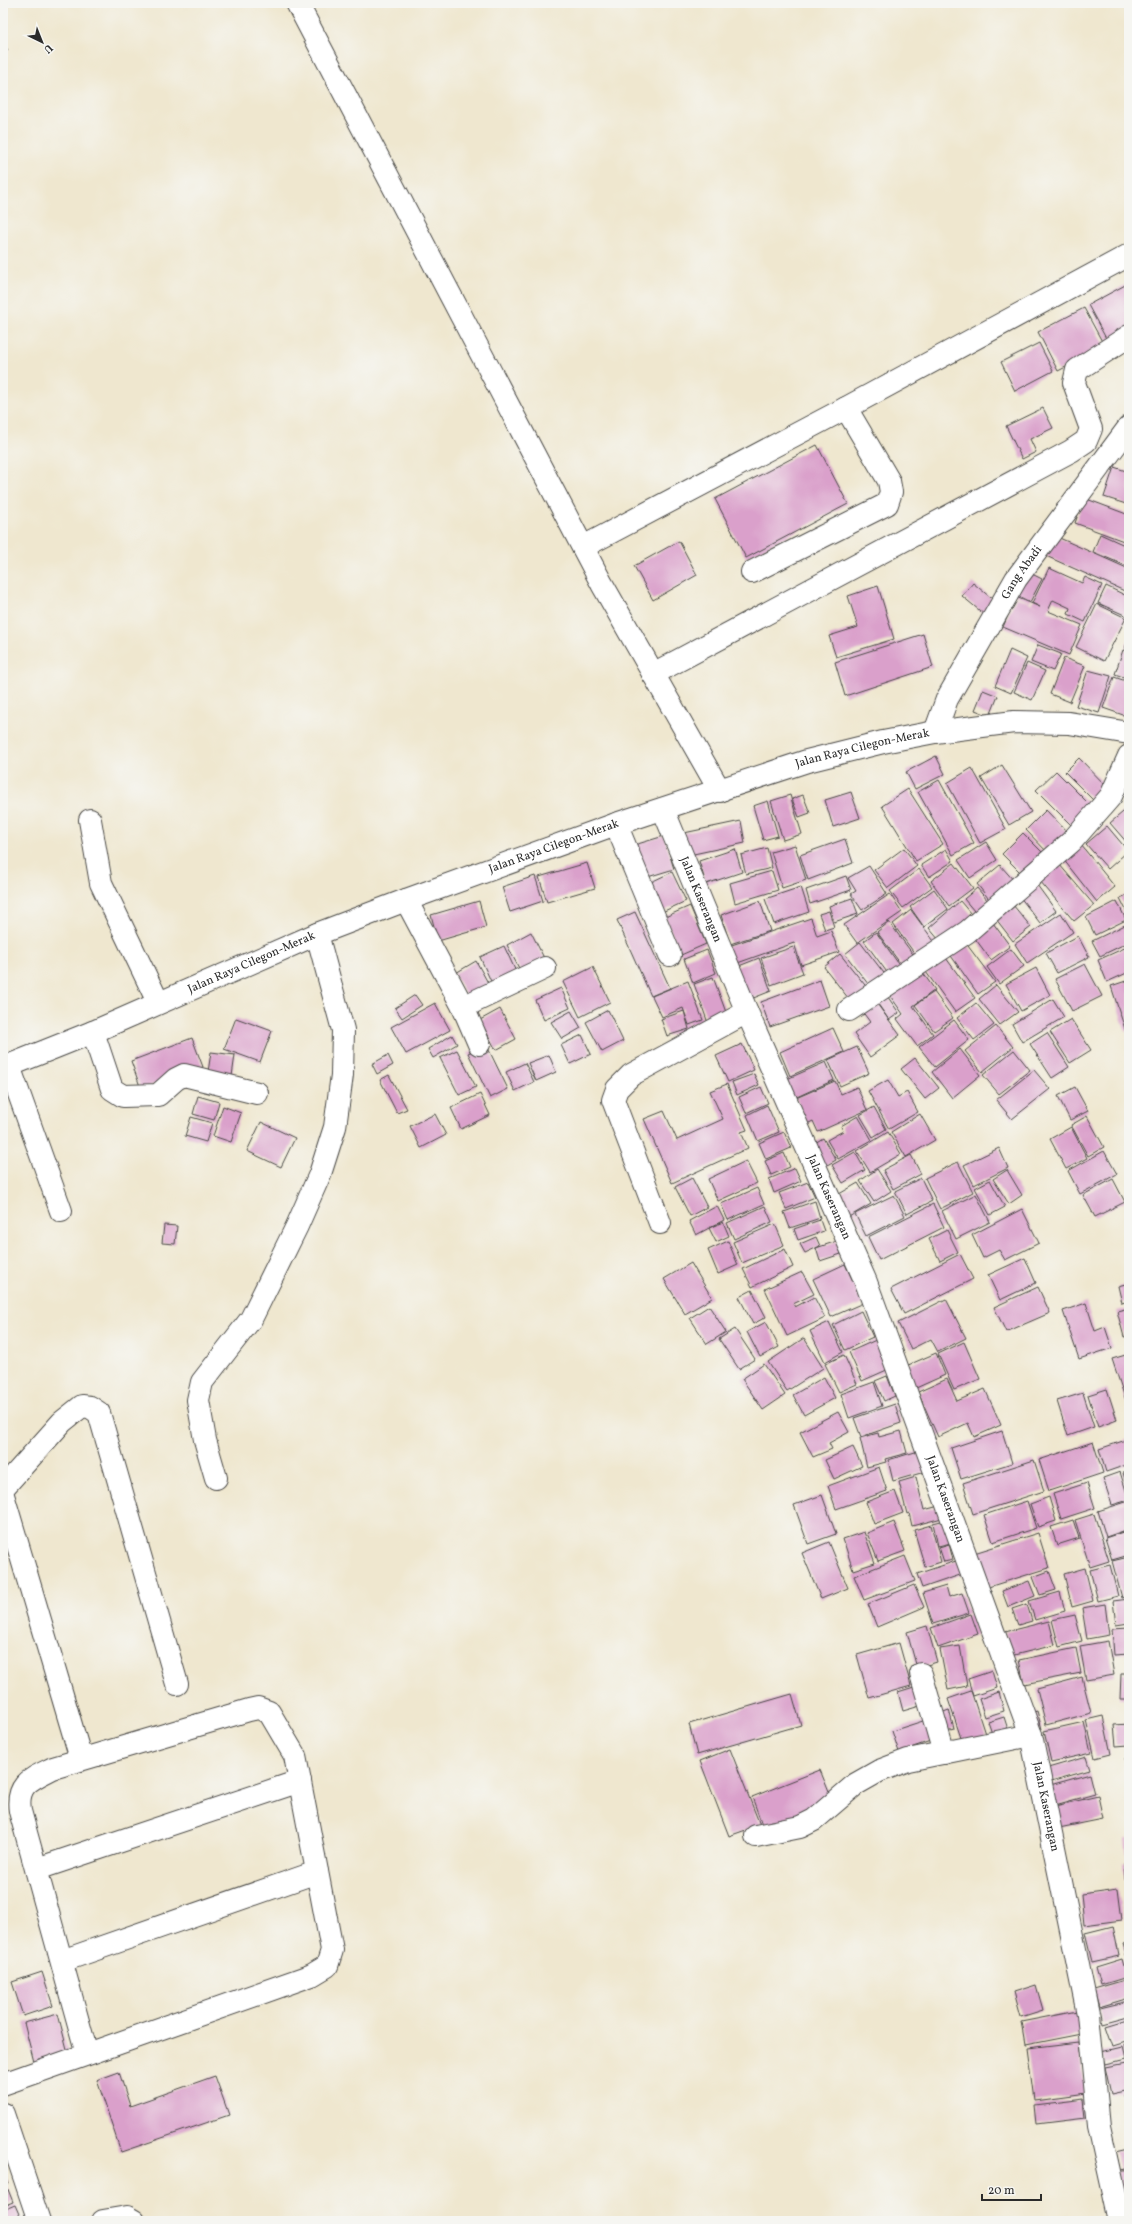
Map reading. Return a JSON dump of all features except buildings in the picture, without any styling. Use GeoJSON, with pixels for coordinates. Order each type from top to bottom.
{"type":"FeatureCollection","features":[{"type":"Feature","properties":{"kind":"main road"},"geometry":{"type":"LineString","coordinates":[[297,3],[583,547],[720,791]]}},
{"type":"Feature","properties":{"kind":"main road"},"geometry":{"type":"LineString","coordinates":[[583,547],[846,408],[1129,255]]}},
{"type":"Feature","properties":{"kind":"main road"},"geometry":{"type":"LineString","coordinates":[[653,674],[1081,445],[1089,437],[1091,429],[1074,383],[1077,370],[1129,336]]}},
{"type":"Feature","properties":{"kind":"main road"},"geometry":{"type":"LineString","coordinates":[[752,572],[887,504],[891,492],[889,481],[846,408]]}},
{"type":"Feature","properties":{"kind":"main road","name":"Gang Abadi"},"geometry":{"type":"LineString","coordinates":[[935,732],[947,699],[1016,579],[1129,427]]}},
{"type":"Feature","properties":{"kind":"main road","name":"Jalan Raya Cilegon-Merak"},"geometry":{"type":"LineString","coordinates":[[6,1067],[93,1032],[158,1002],[317,934],[406,900],[616,824],[720,791],[807,761],[884,742],[935,732],[1014,722],[1069,723],[1129,733]]}},
{"type":"Feature","properties":{"kind":"main road"},"geometry":{"type":"LineString","coordinates":[[849,1010],[967,932],[1071,842],[1111,796],[1129,756]]}},
{"type":"Feature","properties":{"kind":"main road","name":"Jalan Kaserangan"},"geometry":{"type":"LineString","coordinates":[[663,809],[747,1012],[866,1282],[1031,1735],[1088,2014],[1099,2126],[1120,2221]]}},
{"type":"Feature","properties":{"kind":"main road"},"geometry":{"type":"LineString","coordinates":[[90,820],[101,883],[158,1002]]}},
{"type":"Feature","properties":{"kind":"main road"},"geometry":{"type":"LineString","coordinates":[[616,824],[670,955]]}},
{"type":"Feature","properties":{"kind":"main road"},"geometry":{"type":"LineString","coordinates":[[406,900],[463,1007],[479,1044]]}},
{"type":"Feature","properties":{"kind":"main road"},"geometry":{"type":"LineString","coordinates":[[216,1478],[198,1400],[202,1382],[251,1319],[297,1226],[320,1174],[335,1127],[342,1075],[343,1030],[317,934]]}},
{"type":"Feature","properties":{"kind":"main road"},"geometry":{"type":"LineString","coordinates":[[463,1007],[545,968]]}},
{"type":"Feature","properties":{"kind":"main road"},"geometry":{"type":"LineString","coordinates":[[660,1223],[613,1100],[617,1089],[631,1075],[747,1012]]}},
{"type":"Feature","properties":{"kind":"main road"},"geometry":{"type":"LineString","coordinates":[[93,1032],[110,1086],[122,1096],[158,1095],[176,1078],[184,1075],[257,1093]]}},
{"type":"Feature","properties":{"kind":"main road"},"geometry":{"type":"LineString","coordinates":[[6,1067],[61,1211]]}},
{"type":"Feature","properties":{"kind":"main road"},"geometry":{"type":"LineString","coordinates":[[3,1488],[62,1422],[82,1406],[90,1406],[99,1413],[177,1684]]}},
{"type":"Feature","properties":{"kind":"main road"},"geometry":{"type":"LineString","coordinates":[[3,1495],[79,1752]]}},
{"type":"Feature","properties":{"kind":"main road"},"geometry":{"type":"LineString","coordinates":[[921,1674],[944,1754]]}},
{"type":"Feature","properties":{"kind":"main road"},"geometry":{"type":"LineString","coordinates":[[3,2084],[312,1975],[327,1966],[332,1950],[295,1756],[277,1722],[269,1712],[258,1708],[53,1768],[33,1778],[22,1787],[18,1800],[87,2054]]}},
{"type":"Feature","properties":{"kind":"main road"},"geometry":{"type":"LineString","coordinates":[[756,1836],[800,1827],[814,1820],[856,1784],[879,1771],[908,1760],[944,1754],[1031,1735]]}},
{"type":"Feature","properties":{"kind":"main road"},"geometry":{"type":"LineString","coordinates":[[37,1868],[300,1781]]}},
{"type":"Feature","properties":{"kind":"main road"},"geometry":{"type":"LineString","coordinates":[[62,1961],[316,1872]]}},
{"type":"Feature","properties":{"kind":"main road"},"geometry":{"type":"LineString","coordinates":[[3,2114],[39,2221]]}},
{"type":"Feature","properties":{"kind":"main road"},"geometry":{"type":"LineString","coordinates":[[103,2221],[127,2217],[134,2221]]}}]}
